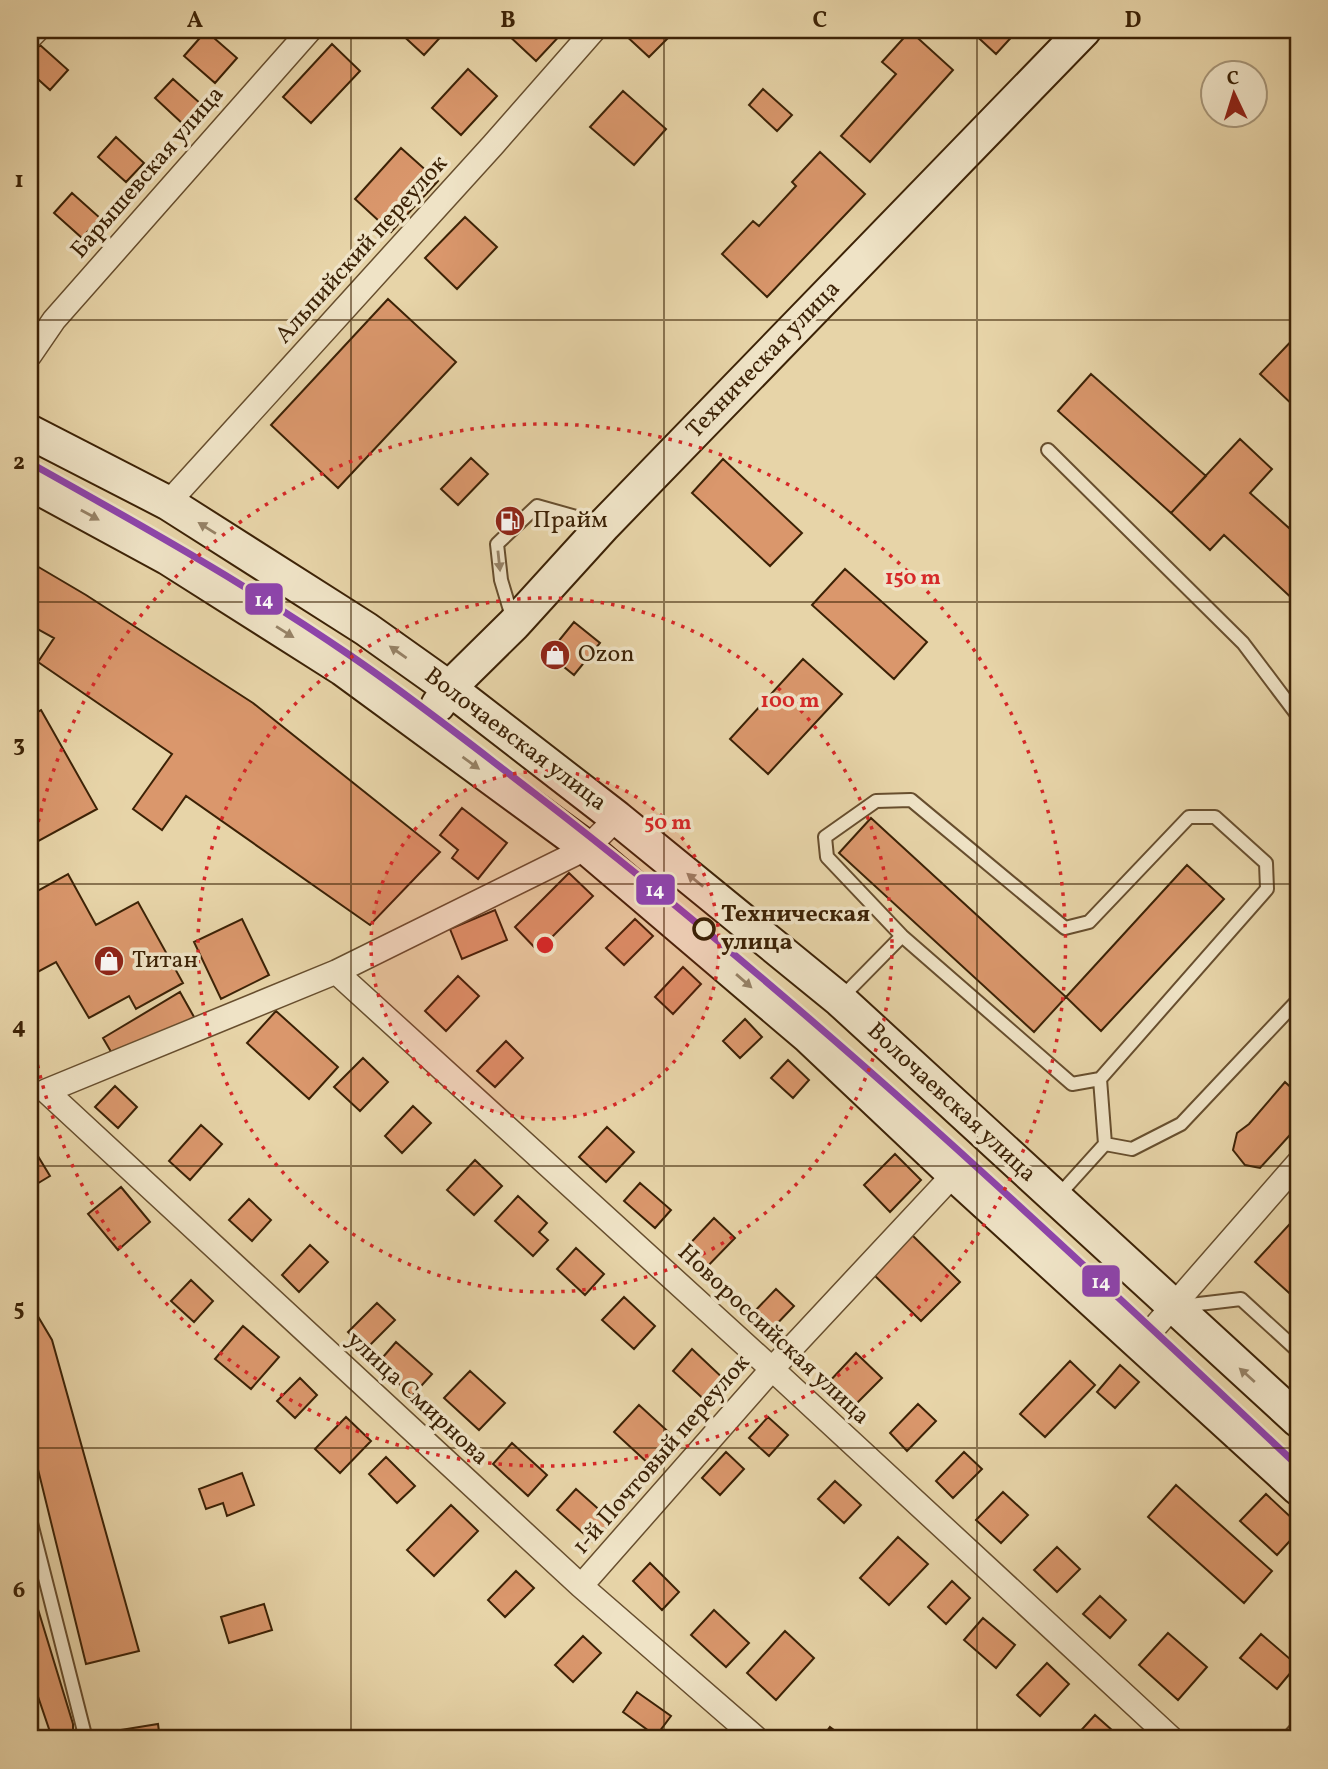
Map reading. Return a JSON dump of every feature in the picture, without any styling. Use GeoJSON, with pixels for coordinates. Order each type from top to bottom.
{"type":"FeatureCollection","features":[{"type":"Feature","properties":{"kind":"main road","name":"Техническая улица"},"geometry":{"type":"LineString","coordinates":[[422,727],[449,688],[514,624],[604,525],[1084,30]]}},
{"type":"Feature","properties":{"kind":"main road","name":"Волочаевская улица"},"geometry":{"type":"LineString","coordinates":[[30,432],[167,503],[366,629],[449,688],[617,818],[839,1000],[1298,1420]]}},
{"type":"Feature","properties":{"kind":"main road","name":"Волочаевская улица"},"geometry":{"type":"LineString","coordinates":[[30,482],[169,558],[343,669],[587,848],[809,1037],[1139,1345],[1298,1488]]}},
{"type":"Feature","properties":{"kind":"street"},"geometry":{"type":"LineString","coordinates":[[30,37],[37,30]]}},
{"type":"Feature","properties":{"kind":"street","name":"Барышевская улица"},"geometry":{"type":"LineString","coordinates":[[30,355],[54,320],[310,30]]}},
{"type":"Feature","properties":{"kind":"street","name":"Альпийский переулок"},"geometry":{"type":"LineString","coordinates":[[167,503],[431,214],[594,30]]}},
{"type":"Feature","properties":{"kind":"street"},"geometry":{"type":"LineString","coordinates":[[38,1092],[336,972],[587,848],[617,818]]}},
{"type":"Feature","properties":{"kind":"street","name":"Новороссийская улица"},"geometry":{"type":"LineString","coordinates":[[336,972],[772,1369],[1172,1739]]}},
{"type":"Feature","properties":{"kind":"street","name":"улица Смирнова"},"geometry":{"type":"LineString","coordinates":[[38,1092],[581,1586],[757,1739]]}},
{"type":"Feature","properties":{"kind":"street"},"geometry":{"type":"LineString","coordinates":[[1139,1345],[1298,1163]]}},
{"type":"Feature","properties":{"kind":"street","name":"1-й Почтовый переулок"},"geometry":{"type":"LineString","coordinates":[[581,1586],[772,1369],[954,1174]]}},
{"type":"Feature","properties":{"kind":"lane"},"geometry":{"type":"LineString","coordinates":[[1048,450],[1243,643],[1298,716]]}},
{"type":"Feature","properties":{"kind":"lane"},"geometry":{"type":"LineString","coordinates":[[514,624],[501,580],[497,544],[537,506],[604,525]]}},
{"type":"Feature","properties":{"kind":"lane"},"geometry":{"type":"LineString","coordinates":[[911,800],[1065,928],[1089,922],[1189,817],[1215,817],[1266,863],[1266,889],[1100,1079],[1072,1084],[902,936],[827,858],[825,837],[876,801],[911,800]]}},
{"type":"Feature","properties":{"kind":"lane"},"geometry":{"type":"LineString","coordinates":[[839,1000],[902,936]]}},
{"type":"Feature","properties":{"kind":"lane"},"geometry":{"type":"LineString","coordinates":[[1105,1144],[1132,1149],[1181,1125],[1298,1000]]}},
{"type":"Feature","properties":{"kind":"lane"},"geometry":{"type":"LineString","coordinates":[[1055,1199],[1105,1144],[1100,1079]]}},
{"type":"Feature","properties":{"kind":"lane"},"geometry":{"type":"LineString","coordinates":[[1172,1307],[1241,1299],[1298,1351]]}},
{"type":"Feature","properties":{"kind":"lane"},"geometry":{"type":"LineString","coordinates":[[30,1518],[86,1739]]}},
{"type":"Feature","properties":{"kind":"lane"},"geometry":{"type":"LineString","coordinates":[[1287,1739],[1298,1727]]}},
{"type":"Feature","properties":{"kind":"building"},"geometry":{"type":"Polygon","coordinates":[[[397,30],[447,30],[424,55],[397,30]]]}},
{"type":"Feature","properties":{"kind":"building"},"geometry":{"type":"Polygon","coordinates":[[[512,30],[565,30],[536,61],[507,34],[512,30]]]}},
{"type":"Feature","properties":{"kind":"building"},"geometry":{"type":"Polygon","coordinates":[[[626,30],[676,30],[649,57],[623,33],[626,30]]]}},
{"type":"Feature","properties":{"kind":"building"},"geometry":{"type":"Polygon","coordinates":[[[970,30],[1018,30],[996,54],[970,30]]]}},
{"type":"Feature","properties":{"kind":"building"},"geometry":{"type":"Polygon","coordinates":[[[206,31],[237,58],[215,83],[184,56],[206,31]]]}},
{"type":"Feature","properties":{"kind":"building"},"geometry":{"type":"Polygon","coordinates":[[[910,31],[953,70],[870,162],[841,136],[896,74],[882,62],[910,31]]]}},
{"type":"Feature","properties":{"kind":"building"},"geometry":{"type":"Polygon","coordinates":[[[332,44],[360,71],[311,123],[283,97],[332,44]]]}},
{"type":"Feature","properties":{"kind":"building"},"geometry":{"type":"Polygon","coordinates":[[[40,45],[68,70],[50,90],[30,72],[30,56],[40,45]]]}},
{"type":"Feature","properties":{"kind":"building"},"geometry":{"type":"Polygon","coordinates":[[[468,69],[497,96],[461,135],[432,108],[468,69]]]}},
{"type":"Feature","properties":{"kind":"building"},"geometry":{"type":"Polygon","coordinates":[[[173,79],[201,104],[183,124],[155,98],[173,79]]]}},
{"type":"Feature","properties":{"kind":"building"},"geometry":{"type":"Polygon","coordinates":[[[763,89],[792,115],[777,131],[749,105],[763,89]]]}},
{"type":"Feature","properties":{"kind":"building"},"geometry":{"type":"Polygon","coordinates":[[[623,91],[666,129],[634,165],[590,127],[623,91]]]}},
{"type":"Feature","properties":{"kind":"building"},"geometry":{"type":"Polygon","coordinates":[[[116,137],[144,163],[126,182],[98,157],[116,137]]]}},
{"type":"Feature","properties":{"kind":"building"},"geometry":{"type":"Polygon","coordinates":[[[401,148],[438,181],[391,232],[355,199],[401,148]]]}},
{"type":"Feature","properties":{"kind":"building"},"geometry":{"type":"Polygon","coordinates":[[[820,152],[865,194],[767,297],[722,254],[753,221],[759,226],[796,186],[792,182],[820,152]]]}},
{"type":"Feature","properties":{"kind":"building"},"geometry":{"type":"Polygon","coordinates":[[[72,193],[100,218],[82,238],[54,213],[72,193]]]}},
{"type":"Feature","properties":{"kind":"building"},"geometry":{"type":"Polygon","coordinates":[[[465,217],[497,247],[457,289],[425,258],[465,217]]]}},
{"type":"Feature","properties":{"kind":"building"},"geometry":{"type":"Polygon","coordinates":[[[388,299],[456,362],[338,488],[271,425],[388,299]]]}},
{"type":"Feature","properties":{"kind":"building"},"geometry":{"type":"Polygon","coordinates":[[[1298,334],[1298,410],[1260,374],[1298,334]]]}},
{"type":"Feature","properties":{"kind":"building"},"geometry":{"type":"Polygon","coordinates":[[[1091,374],[1206,476],[1171,513],[1058,411],[1091,374]]]}},
{"type":"Feature","properties":{"kind":"building"},"geometry":{"type":"Polygon","coordinates":[[[1240,439],[1272,469],[1250,493],[1289,528],[1298,518],[1298,604],[1224,535],[1210,550],[1171,513],[1240,439]]]}},
{"type":"Feature","properties":{"kind":"building"},"geometry":{"type":"Polygon","coordinates":[[[471,458],[488,474],[458,505],[441,489],[471,458]]]}},
{"type":"Feature","properties":{"kind":"building"},"geometry":{"type":"Polygon","coordinates":[[[723,459],[802,533],[770,566],[692,493],[723,459]]]}},
{"type":"Feature","properties":{"kind":"building"},"geometry":{"type":"Polygon","coordinates":[[[30,562],[253,703],[440,852],[370,925],[186,796],[162,830],[133,809],[172,754],[38,662],[54,638],[30,625],[30,562]]]}},
{"type":"Feature","properties":{"kind":"building"},"geometry":{"type":"Polygon","coordinates":[[[845,569],[927,642],[894,679],[812,605],[845,569]]]}},
{"type":"Feature","properties":{"kind":"building"},"geometry":{"type":"Polygon","coordinates":[[[574,622],[600,643],[574,675],[548,654],[574,622]]]}},
{"type":"Feature","properties":{"kind":"building"},"geometry":{"type":"Polygon","coordinates":[[[803,659],[842,694],[768,774],[730,739],[803,659]]]}},
{"type":"Feature","properties":{"kind":"building"},"geometry":{"type":"Polygon","coordinates":[[[41,710],[97,809],[33,844],[30,839],[30,716],[41,710]]]}},
{"type":"Feature","properties":{"kind":"building"},"geometry":{"type":"Polygon","coordinates":[[[462,808],[507,843],[478,879],[452,858],[458,850],[440,835],[462,808]]]}},
{"type":"Feature","properties":{"kind":"building"},"geometry":{"type":"Polygon","coordinates":[[[871,818],[1066,997],[1034,1032],[839,853],[871,818]]]}},
{"type":"Feature","properties":{"kind":"building"},"geometry":{"type":"Polygon","coordinates":[[[1187,865],[1224,899],[1101,1031],[1066,997],[1187,865]]]}},
{"type":"Feature","properties":{"kind":"building"},"geometry":{"type":"Polygon","coordinates":[[[569,873],[593,896],[538,951],[515,927],[569,873]]]}},
{"type":"Feature","properties":{"kind":"building"},"geometry":{"type":"Polygon","coordinates":[[[68,874],[96,925],[138,902],[183,983],[136,1009],[129,996],[89,1018],[56,962],[30,976],[30,895],[68,874]]]}},
{"type":"Feature","properties":{"kind":"building"},"geometry":{"type":"Polygon","coordinates":[[[495,910],[507,940],[462,959],[450,929],[495,910]]]}},
{"type":"Feature","properties":{"kind":"building"},"geometry":{"type":"Polygon","coordinates":[[[242,919],[269,975],[221,999],[194,942],[242,919]]]}},
{"type":"Feature","properties":{"kind":"building"},"geometry":{"type":"Polygon","coordinates":[[[635,919],[653,936],[624,965],[606,948],[635,919]]]}},
{"type":"Feature","properties":{"kind":"building"},"geometry":{"type":"Polygon","coordinates":[[[683,967],[701,984],[673,1014],[655,997],[683,967]]]}},
{"type":"Feature","properties":{"kind":"building"},"geometry":{"type":"Polygon","coordinates":[[[458,976],[479,996],[446,1031],[425,1011],[458,976]]]}},
{"type":"Feature","properties":{"kind":"building"},"geometry":{"type":"Polygon","coordinates":[[[180,992],[194,1017],[117,1062],[103,1038],[180,992]]]}},
{"type":"Feature","properties":{"kind":"building"},"geometry":{"type":"Polygon","coordinates":[[[276,1011],[338,1067],[309,1099],[247,1043],[276,1011]]]}},
{"type":"Feature","properties":{"kind":"building"},"geometry":{"type":"Polygon","coordinates":[[[745,1019],[762,1037],[740,1058],[723,1041],[745,1019]]]}},
{"type":"Feature","properties":{"kind":"building"},"geometry":{"type":"Polygon","coordinates":[[[506,1041],[523,1058],[495,1087],[477,1071],[506,1041]]]}},
{"type":"Feature","properties":{"kind":"building"},"geometry":{"type":"Polygon","coordinates":[[[363,1058],[388,1082],[360,1111],[334,1087],[363,1058]]]}},
{"type":"Feature","properties":{"kind":"building"},"geometry":{"type":"Polygon","coordinates":[[[788,1060],[809,1080],[793,1098],[771,1078],[788,1060]]]}},
{"type":"Feature","properties":{"kind":"building"},"geometry":{"type":"Polygon","coordinates":[[[1285,1082],[1298,1094],[1298,1126],[1260,1168],[1245,1165],[1233,1150],[1237,1133],[1249,1124],[1285,1082]]]}},
{"type":"Feature","properties":{"kind":"building"},"geometry":{"type":"Polygon","coordinates":[[[115,1086],[137,1107],[118,1128],[95,1107],[115,1086]]]}},
{"type":"Feature","properties":{"kind":"building"},"geometry":{"type":"Polygon","coordinates":[[[413,1106],[431,1123],[402,1153],[385,1136],[413,1106]]]}},
{"type":"Feature","properties":{"kind":"building"},"geometry":{"type":"Polygon","coordinates":[[[201,1125],[222,1144],[190,1180],[169,1161],[201,1125]]]}},
{"type":"Feature","properties":{"kind":"building"},"geometry":{"type":"Polygon","coordinates":[[[607,1127],[634,1152],[606,1182],[579,1157],[607,1127]]]}},
{"type":"Feature","properties":{"kind":"building"},"geometry":{"type":"Polygon","coordinates":[[[30,1143],[50,1176],[30,1188],[30,1143]]]}},
{"type":"Feature","properties":{"kind":"building"},"geometry":{"type":"Polygon","coordinates":[[[895,1154],[921,1180],[890,1212],[864,1185],[895,1154]]]}},
{"type":"Feature","properties":{"kind":"building"},"geometry":{"type":"Polygon","coordinates":[[[475,1160],[502,1186],[474,1215],[447,1190],[475,1160]]]}},
{"type":"Feature","properties":{"kind":"building"},"geometry":{"type":"Polygon","coordinates":[[[640,1183],[671,1210],[655,1228],[624,1201],[640,1183]]]}},
{"type":"Feature","properties":{"kind":"building"},"geometry":{"type":"Polygon","coordinates":[[[121,1187],[150,1222],[118,1250],[88,1214],[121,1187]]]}},
{"type":"Feature","properties":{"kind":"building"},"geometry":{"type":"Polygon","coordinates":[[[518,1196],[547,1223],[539,1232],[548,1240],[533,1256],[495,1221],[518,1196]]]}},
{"type":"Feature","properties":{"kind":"building"},"geometry":{"type":"Polygon","coordinates":[[[249,1199],[271,1220],[252,1241],[229,1220],[249,1199]]]}},
{"type":"Feature","properties":{"kind":"building"},"geometry":{"type":"Polygon","coordinates":[[[1298,1215],[1298,1301],[1255,1262],[1298,1215]]]}},
{"type":"Feature","properties":{"kind":"building"},"geometry":{"type":"Polygon","coordinates":[[[714,1218],[735,1238],[702,1272],[682,1252],[714,1218]]]}},
{"type":"Feature","properties":{"kind":"building"},"geometry":{"type":"Polygon","coordinates":[[[911,1234],[960,1282],[921,1321],[872,1273],[911,1234]]]}},
{"type":"Feature","properties":{"kind":"building"},"geometry":{"type":"Polygon","coordinates":[[[310,1245],[328,1262],[299,1292],[282,1275],[310,1245]]]}},
{"type":"Feature","properties":{"kind":"building"},"geometry":{"type":"Polygon","coordinates":[[[576,1248],[604,1274],[585,1295],[557,1269],[576,1248]]]}},
{"type":"Feature","properties":{"kind":"building"},"geometry":{"type":"Polygon","coordinates":[[[191,1280],[213,1301],[194,1322],[171,1301],[191,1280]]]}},
{"type":"Feature","properties":{"kind":"building"},"geometry":{"type":"Polygon","coordinates":[[[776,1289],[794,1306],[770,1331],[752,1314],[776,1289]]]}},
{"type":"Feature","properties":{"kind":"building"},"geometry":{"type":"Polygon","coordinates":[[[624,1297],[655,1326],[634,1349],[602,1320],[624,1297]]]}},
{"type":"Feature","properties":{"kind":"building"},"geometry":{"type":"Polygon","coordinates":[[[30,1303],[52,1340],[139,1651],[86,1664],[30,1437],[30,1303]]]}},
{"type":"Feature","properties":{"kind":"building"},"geometry":{"type":"Polygon","coordinates":[[[377,1303],[395,1320],[366,1349],[348,1332],[377,1303]]]}},
{"type":"Feature","properties":{"kind":"building"},"geometry":{"type":"Polygon","coordinates":[[[243,1326],[279,1357],[251,1389],[215,1359],[243,1326]]]}},
{"type":"Feature","properties":{"kind":"building"},"geometry":{"type":"Polygon","coordinates":[[[396,1342],[432,1374],[412,1396],[377,1364],[396,1342]]]}},
{"type":"Feature","properties":{"kind":"building"},"geometry":{"type":"Polygon","coordinates":[[[692,1349],[727,1382],[708,1403],[673,1371],[692,1349]]]}},
{"type":"Feature","properties":{"kind":"building"},"geometry":{"type":"Polygon","coordinates":[[[856,1353],[882,1378],[853,1407],[828,1383],[856,1353]]]}},
{"type":"Feature","properties":{"kind":"building"},"geometry":{"type":"Polygon","coordinates":[[[1070,1361],[1095,1385],[1045,1437],[1020,1414],[1070,1361]]]}},
{"type":"Feature","properties":{"kind":"building"},"geometry":{"type":"Polygon","coordinates":[[[1120,1365],[1139,1382],[1115,1408],[1097,1392],[1120,1365]]]}},
{"type":"Feature","properties":{"kind":"building"},"geometry":{"type":"Polygon","coordinates":[[[470,1371],[505,1403],[479,1430],[444,1398],[470,1371]]]}},
{"type":"Feature","properties":{"kind":"building"},"geometry":{"type":"Polygon","coordinates":[[[300,1378],[317,1395],[295,1418],[277,1401],[300,1378]]]}},
{"type":"Feature","properties":{"kind":"building"},"geometry":{"type":"Polygon","coordinates":[[[918,1404],[936,1421],[907,1451],[890,1433],[918,1404]]]}},
{"type":"Feature","properties":{"kind":"building"},"geometry":{"type":"Polygon","coordinates":[[[639,1405],[674,1437],[649,1464],[614,1432],[639,1405]]]}},
{"type":"Feature","properties":{"kind":"building"},"geometry":{"type":"Polygon","coordinates":[[[346,1417],[371,1441],[340,1473],[315,1449],[346,1417]]]}},
{"type":"Feature","properties":{"kind":"building"},"geometry":{"type":"Polygon","coordinates":[[[768,1417],[788,1435],[769,1456],[749,1438],[768,1417]]]}},
{"type":"Feature","properties":{"kind":"building"},"geometry":{"type":"Polygon","coordinates":[[[512,1443],[547,1475],[528,1496],[493,1464],[512,1443]]]}},
{"type":"Feature","properties":{"kind":"building"},"geometry":{"type":"Polygon","coordinates":[[[726,1452],[744,1469],[720,1495],[702,1478],[726,1452]]]}},
{"type":"Feature","properties":{"kind":"building"},"geometry":{"type":"Polygon","coordinates":[[[964,1452],[982,1469],[953,1498],[936,1481],[964,1452]]]}},
{"type":"Feature","properties":{"kind":"building"},"geometry":{"type":"Polygon","coordinates":[[[386,1457],[415,1486],[397,1503],[369,1474],[386,1457]]]}},
{"type":"Feature","properties":{"kind":"building"},"geometry":{"type":"Polygon","coordinates":[[[242,1473],[254,1505],[227,1516],[223,1503],[206,1509],[199,1489],[242,1473]]]}},
{"type":"Feature","properties":{"kind":"building"},"geometry":{"type":"Polygon","coordinates":[[[835,1481],[861,1505],[844,1523],[818,1499],[835,1481]]]}},
{"type":"Feature","properties":{"kind":"building"},"geometry":{"type":"Polygon","coordinates":[[[1176,1485],[1272,1571],[1244,1603],[1148,1517],[1176,1485]]]}},
{"type":"Feature","properties":{"kind":"building"},"geometry":{"type":"Polygon","coordinates":[[[576,1489],[612,1521],[593,1542],[557,1510],[576,1489]]]}},
{"type":"Feature","properties":{"kind":"building"},"geometry":{"type":"Polygon","coordinates":[[[1003,1492],[1028,1515],[1001,1543],[976,1520],[1003,1492]]]}},
{"type":"Feature","properties":{"kind":"building"},"geometry":{"type":"Polygon","coordinates":[[[1266,1494],[1298,1524],[1298,1532],[1277,1555],[1240,1521],[1266,1494]]]}},
{"type":"Feature","properties":{"kind":"building"},"geometry":{"type":"Polygon","coordinates":[[[451,1505],[478,1531],[434,1576],[407,1550],[451,1505]]]}},
{"type":"Feature","properties":{"kind":"building"},"geometry":{"type":"Polygon","coordinates":[[[898,1537],[928,1564],[889,1605],[860,1578],[898,1537]]]}},
{"type":"Feature","properties":{"kind":"building"},"geometry":{"type":"Polygon","coordinates":[[[1057,1547],[1080,1569],[1057,1592],[1034,1570],[1057,1547]]]}},
{"type":"Feature","properties":{"kind":"building"},"geometry":{"type":"Polygon","coordinates":[[[1298,1560],[1298,1575],[1291,1568],[1298,1560]]]}},
{"type":"Feature","properties":{"kind":"building"},"geometry":{"type":"Polygon","coordinates":[[[650,1563],[679,1592],[662,1610],[633,1581],[650,1563]]]}},
{"type":"Feature","properties":{"kind":"building"},"geometry":{"type":"Polygon","coordinates":[[[516,1571],[534,1588],[505,1617],[488,1600],[516,1571]]]}},
{"type":"Feature","properties":{"kind":"building"},"geometry":{"type":"Polygon","coordinates":[[[952,1581],[970,1598],[946,1624],[928,1607],[952,1581]]]}},
{"type":"Feature","properties":{"kind":"building"},"geometry":{"type":"Polygon","coordinates":[[[30,1583],[73,1724],[73,1739],[49,1739],[49,1729],[30,1673],[30,1583]]]}},
{"type":"Feature","properties":{"kind":"building"},"geometry":{"type":"Polygon","coordinates":[[[1100,1596],[1126,1620],[1110,1638],[1083,1614],[1100,1596]]]}},
{"type":"Feature","properties":{"kind":"building"},"geometry":{"type":"Polygon","coordinates":[[[264,1604],[272,1630],[229,1643],[221,1617],[264,1604]]]}},
{"type":"Feature","properties":{"kind":"building"},"geometry":{"type":"Polygon","coordinates":[[[714,1610],[749,1643],[726,1667],[691,1635],[714,1610]]]}},
{"type":"Feature","properties":{"kind":"building"},"geometry":{"type":"Polygon","coordinates":[[[983,1618],[1015,1645],[996,1668],[964,1640],[983,1618]]]}},
{"type":"Feature","properties":{"kind":"building"},"geometry":{"type":"Polygon","coordinates":[[[785,1631],[814,1658],[776,1700],[747,1673],[785,1631]]]}},
{"type":"Feature","properties":{"kind":"building"},"geometry":{"type":"Polygon","coordinates":[[[1168,1633],[1207,1667],[1178,1700],[1139,1665],[1168,1633]]]}},
{"type":"Feature","properties":{"kind":"building"},"geometry":{"type":"Polygon","coordinates":[[[1261,1634],[1297,1665],[1277,1689],[1240,1658],[1261,1634]]]}},
{"type":"Feature","properties":{"kind":"building"},"geometry":{"type":"Polygon","coordinates":[[[583,1636],[601,1653],[573,1682],[555,1665],[583,1636]]]}},
{"type":"Feature","properties":{"kind":"building"},"geometry":{"type":"Polygon","coordinates":[[[1047,1663],[1069,1684],[1040,1716],[1017,1695],[1047,1663]]]}},
{"type":"Feature","properties":{"kind":"building"},"geometry":{"type":"Polygon","coordinates":[[[637,1692],[671,1716],[656,1736],[623,1712],[637,1692]]]}},
{"type":"Feature","properties":{"kind":"building"},"geometry":{"type":"Polygon","coordinates":[[[1095,1715],[1122,1739],[1075,1737],[1095,1715]]]}},
{"type":"Feature","properties":{"kind":"building"},"geometry":{"type":"Polygon","coordinates":[[[158,1724],[160,1739],[109,1739],[108,1732],[158,1724]]]}},
{"type":"Feature","properties":{"kind":"building"},"geometry":{"type":"Polygon","coordinates":[[[830,1727],[846,1739],[821,1739],[830,1727]]]}},
{"type":"Feature","properties":{"kind":"transit line","name":"14"},"geometry":{"type":"LineString","coordinates":[[30,463],[233,580],[351,656],[444,723],[634,872],[829,1035],[1019,1205],[1298,1466]]}},
{"type":"Feature","properties":{"kind":"place","name":"Прайм"},"geometry":{"type":"Point","coordinates":[510,521]}},
{"type":"Feature","properties":{"kind":"place","name":"Ozon"},"geometry":{"type":"Point","coordinates":[555,655]}},
{"type":"Feature","properties":{"kind":"place","name":"Техническая улица"},"geometry":{"type":"Point","coordinates":[704,929]}},
{"type":"Feature","properties":{"kind":"place","name":"Титан"},"geometry":{"type":"Point","coordinates":[109,961]}}]}
